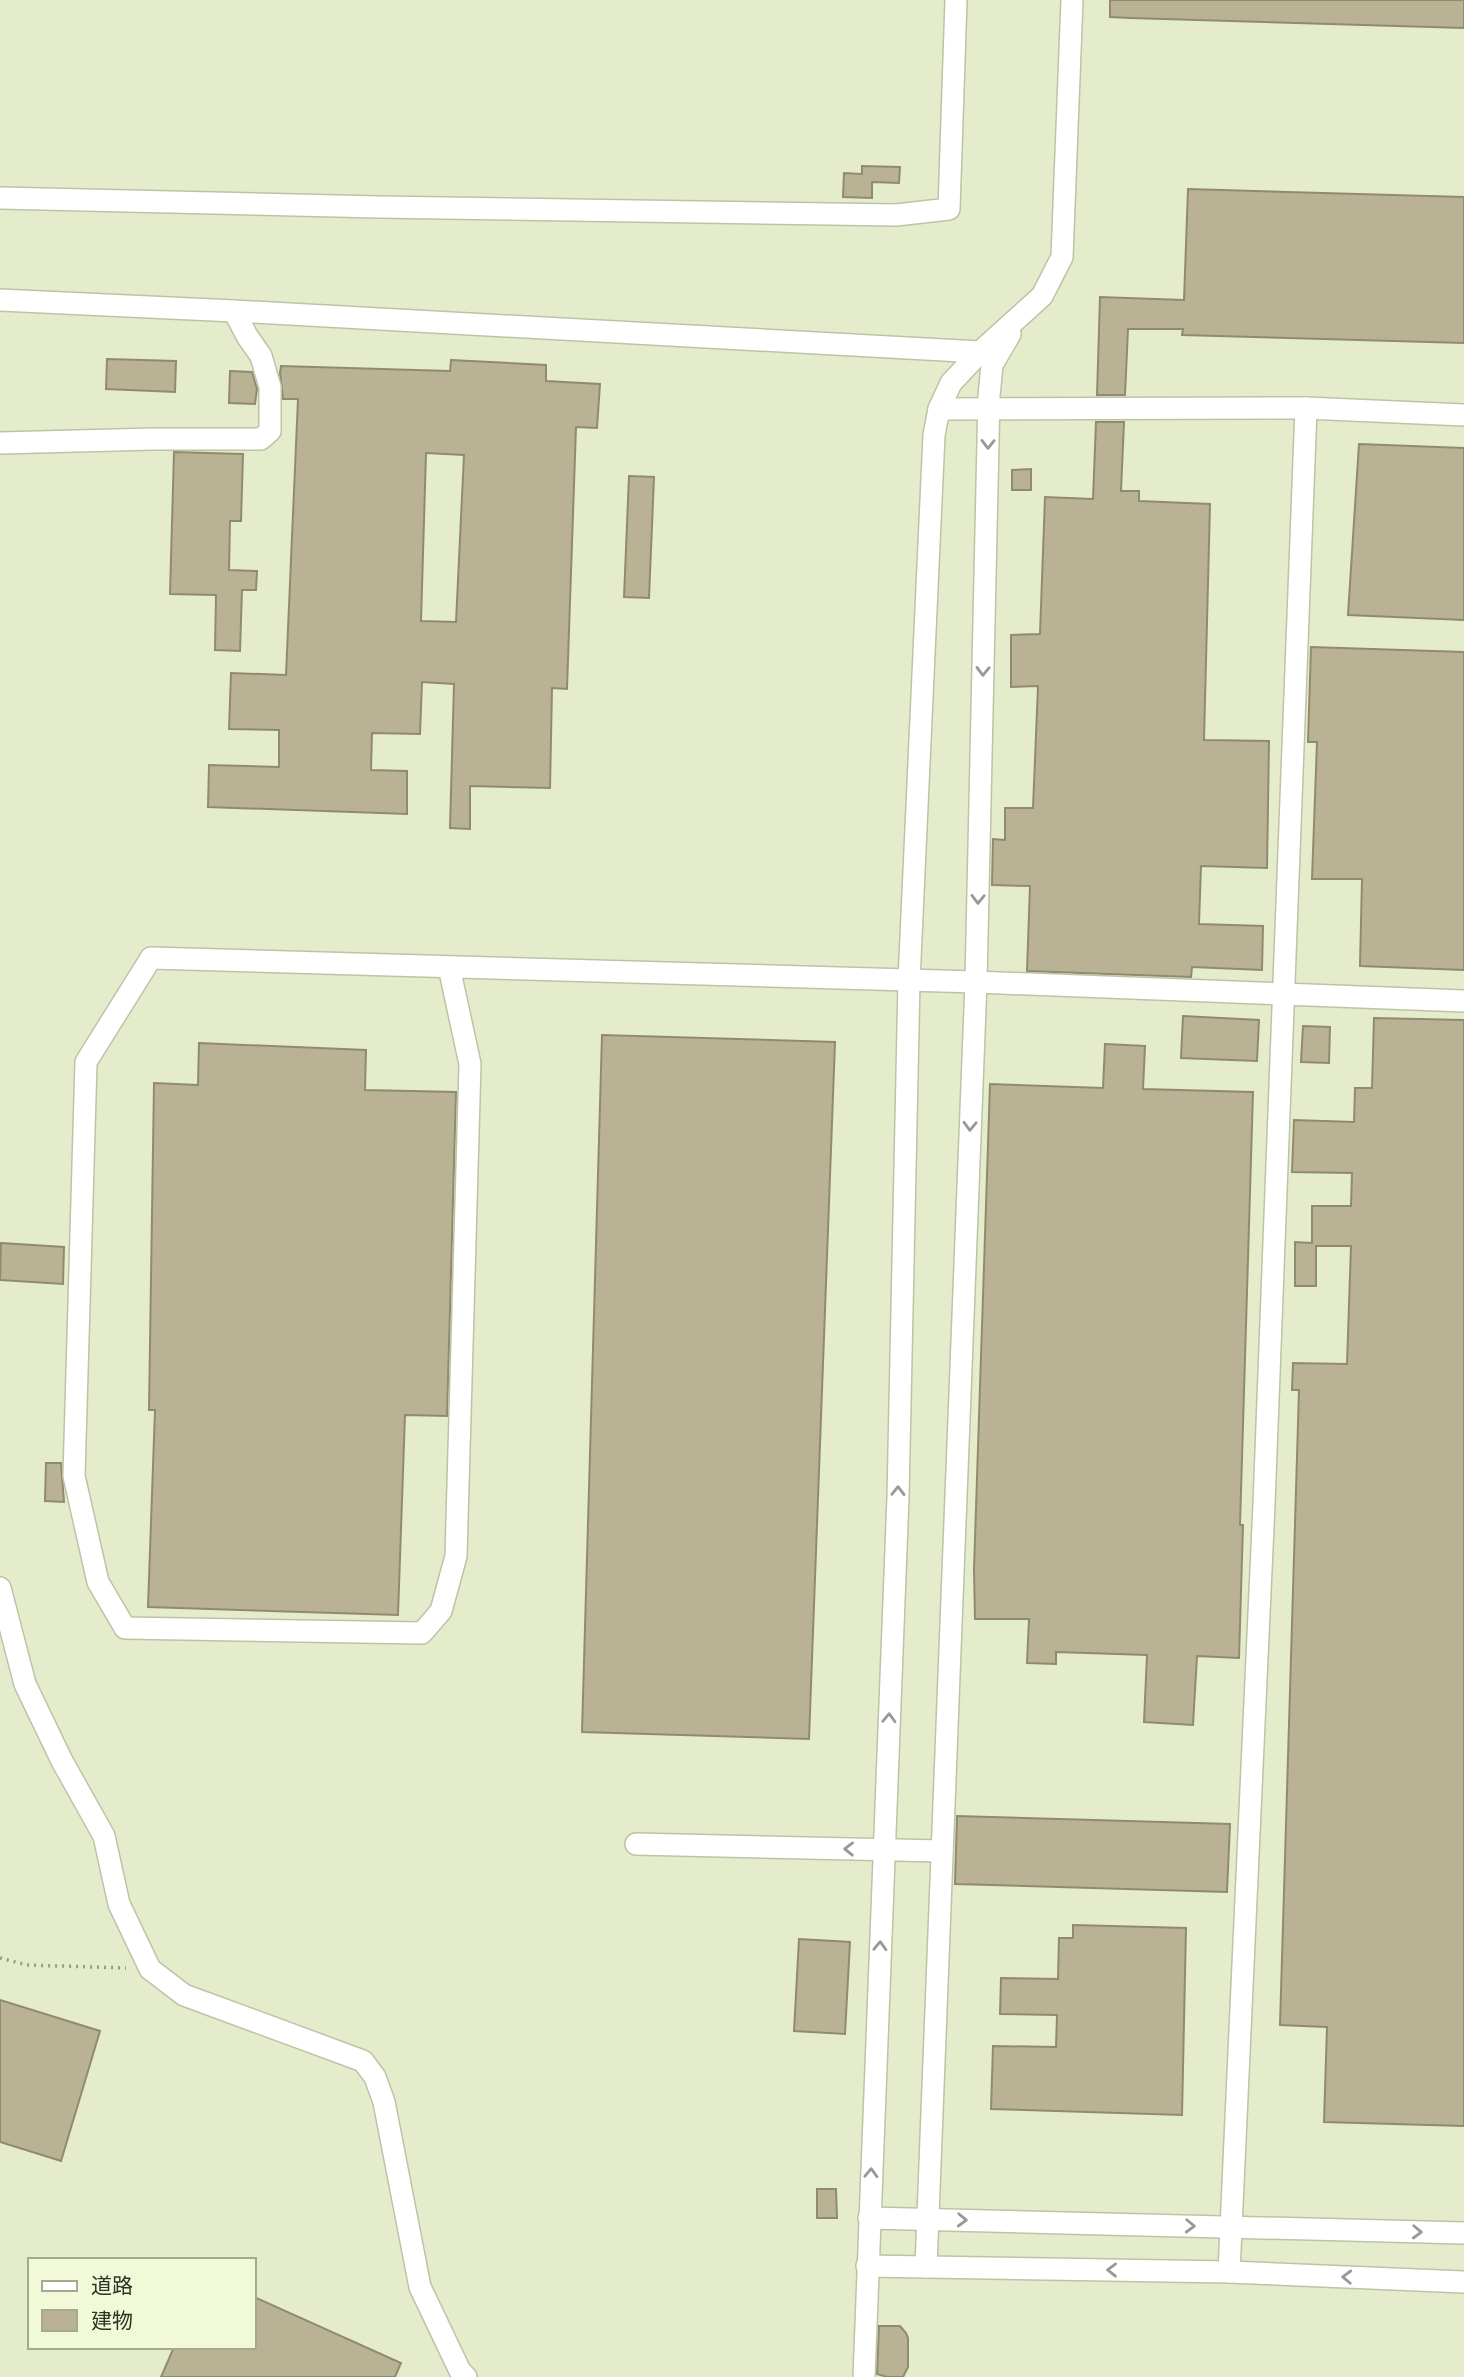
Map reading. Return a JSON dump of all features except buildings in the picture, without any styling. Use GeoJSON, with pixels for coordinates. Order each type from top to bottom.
{"type":"FeatureCollection","features":[{"type":"Feature","properties":{"kind":"street"},"geometry":{"type":"LineString","coordinates":[[0,198],[896,215],[948,209],[956,0]]}},
{"type":"Feature","properties":{"kind":"street"},"geometry":{"type":"LineString","coordinates":[[864,2377],[898,1497],[909,981],[934,435],[939,409],[951,383],[980,352],[1042,296],[1062,257],[1072,0]]}},
{"type":"Feature","properties":{"kind":"street"},"geometry":{"type":"LineString","coordinates":[[0,300],[980,352]]}},
{"type":"Feature","properties":{"kind":"street"},"geometry":{"type":"LineString","coordinates":[[0,443],[261,439],[270,431],[270,387],[261,356],[234,311]]}},
{"type":"Feature","properties":{"kind":"street"},"geometry":{"type":"LineString","coordinates":[[926,2267],[976,982],[989,410],[992,365],[1025,312]]}},
{"type":"Feature","properties":{"kind":"street"},"geometry":{"type":"LineString","coordinates":[[939,409],[1306,408],[1464,415]]}},
{"type":"Feature","properties":{"kind":"street"},"geometry":{"type":"LineString","coordinates":[[1230,2272],[1264,1504],[1306,408]]}},
{"type":"Feature","properties":{"kind":"street"},"geometry":{"type":"LineString","coordinates":[[449,967],[470,1064],[456,1556],[441,1611],[422,1633],[125,1628],[98,1582],[74,1476],[86,1062],[151,958],[976,982],[1464,1002]]}},
{"type":"Feature","properties":{"kind":"street"},"geometry":{"type":"LineString","coordinates":[[0,1588],[25,1684],[62,1761],[104,1836],[119,1904],[150,1969],[184,1995],[363,2061],[375,2077],[384,2102],[420,2287],[460,2371],[466,2377]]}},
{"type":"Feature","properties":{"kind":"street"},"geometry":{"type":"LineString","coordinates":[[636,1844],[942,1851]]}},
{"type":"Feature","properties":{"kind":"street"},"geometry":{"type":"LineString","coordinates":[[869,2218],[1464,2233]]}},
{"type":"Feature","properties":{"kind":"street"},"geometry":{"type":"LineString","coordinates":[[867,2266],[1230,2272],[1464,2282]]}},
{"type":"Feature","properties":{"kind":"path"},"geometry":{"type":"LineString","coordinates":[[0,1958],[27,1965],[150,1969]]}}]}
